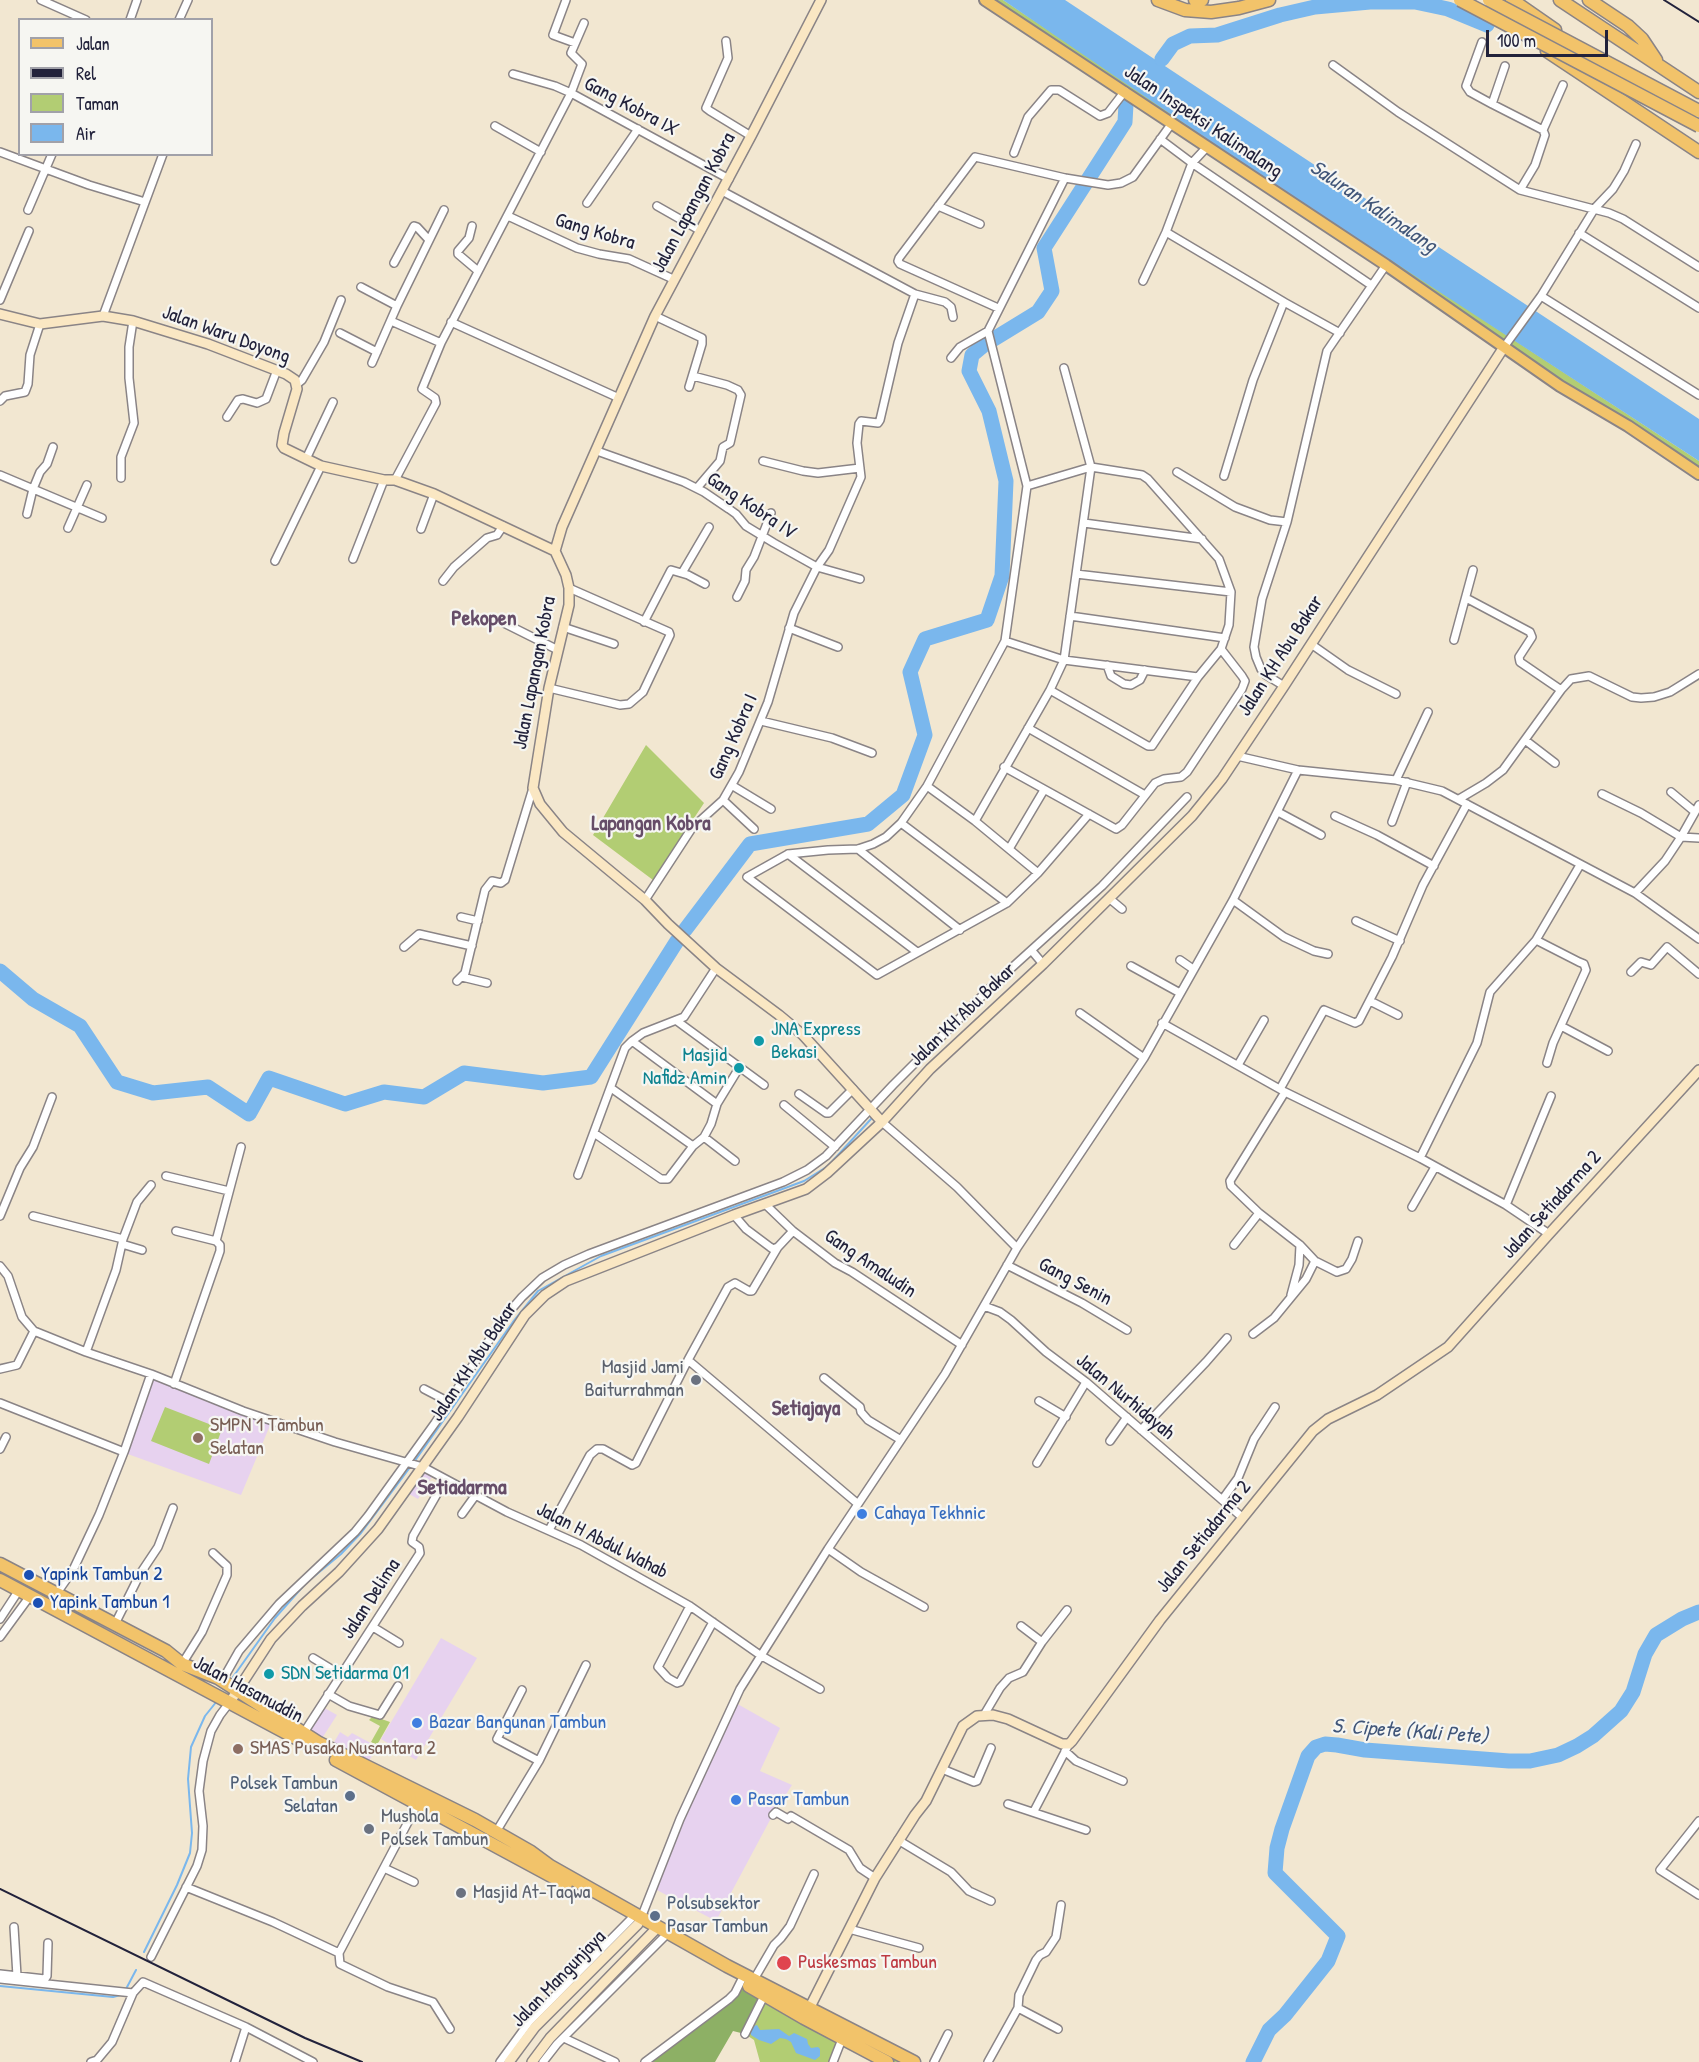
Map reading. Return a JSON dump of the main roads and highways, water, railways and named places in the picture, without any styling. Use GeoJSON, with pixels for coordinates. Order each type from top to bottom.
{"type":"FeatureCollection","features":[{"type":"Feature","properties":{"kind":"highway"},"geometry":{"type":"LineString","coordinates":[[1158,0],[1185,10],[1211,12],[1269,0]]}},
{"type":"Feature","properties":{"kind":"highway"},"geometry":{"type":"LineString","coordinates":[[1195,0],[1202,0]]}},
{"type":"Feature","properties":{"kind":"highway"},"geometry":{"type":"LineString","coordinates":[[1454,0],[1521,34],[1699,152]]}},
{"type":"Feature","properties":{"kind":"highway"},"geometry":{"type":"LineString","coordinates":[[1460,0],[1699,128]]}},
{"type":"Feature","properties":{"kind":"highway"},"geometry":{"type":"LineString","coordinates":[[1489,0],[1699,111]]}},
{"type":"Feature","properties":{"kind":"highway"},"geometry":{"type":"LineString","coordinates":[[1512,0],[1699,128]]}},
{"type":"Feature","properties":{"kind":"highway"},"geometry":{"type":"LineString","coordinates":[[1560,0],[1699,92]]}},
{"type":"Feature","properties":{"kind":"highway"},"geometry":{"type":"LineString","coordinates":[[1589,0],[1628,26],[1642,39],[1659,65]]}},
{"type":"Feature","properties":{"kind":"highway","name":"Jalan Hasanuddin"},"geometry":{"type":"LineString","coordinates":[[0,1564],[166,1651],[182,1664],[222,1681],[417,1805],[637,1920],[653,1923],[747,1981],[764,1996],[887,2062]]}},
{"type":"Feature","properties":{"kind":"highway","name":"Jalan Hasanuddin"},"geometry":{"type":"LineString","coordinates":[[0,1580],[355,1766],[457,1811],[496,1832],[659,1934],[747,1981],[809,2009],[914,2062]]}},
{"type":"Feature","properties":{"kind":"highway"},"geometry":{"type":"LineString","coordinates":[[449,1822],[457,1811]]}},
{"type":"Feature","properties":{"kind":"main road","name":"Jalan Inspeksi Kalimalang"},"geometry":{"type":"LineString","coordinates":[[985,0],[1506,344],[1560,386],[1628,426],[1699,474]]}},
{"type":"Feature","properties":{"kind":"water","name":"Saluran Kalimalang"},"geometry":{"type":"Polygon","coordinates":[[[1003,0],[1065,0],[1699,419],[1699,461],[1260,175],[1003,0]]]}},
{"type":"Feature","properties":{"kind":"water"},"geometry":{"type":"Polygon","coordinates":[[[757,2025],[760,2030],[779,2029],[789,2036],[794,2033],[807,2039],[811,2048],[820,2049],[820,2056],[815,2060],[796,2053],[791,2042],[786,2039],[780,2038],[771,2044],[759,2040],[751,2035],[754,2026],[757,2025]]]}},
{"type":"Feature","properties":{"kind":"waterway"},"geometry":{"type":"LineString","coordinates":[[1162,59],[1173,44],[1190,36],[1217,35],[1280,15],[1315,7],[1370,2],[1415,2],[1448,9],[1487,25]]}},
{"type":"Feature","properties":{"kind":"waterway"},"geometry":{"type":"LineString","coordinates":[[685,930],[750,844],[868,824],[903,795],[925,735],[910,672],[925,639],[987,620],[1002,576],[1006,481],[989,411],[969,371],[972,355],[984,345],[1038,312],[1052,291],[1044,248],[1125,122],[1126,104]]}},
{"type":"Feature","properties":{"kind":"waterway"},"geometry":{"type":"LineString","coordinates":[[0,971],[33,999],[80,1026],[117,1082],[153,1093],[208,1087],[249,1114],[269,1078],[345,1104],[384,1092],[424,1097],[464,1073],[543,1083],[591,1077],[677,941]]}},
{"type":"Feature","properties":{"kind":"waterway"},"geometry":{"type":"LineString","coordinates":[[414,1462],[513,1322],[538,1291],[601,1256],[804,1181],[828,1166],[871,1119]]}},
{"type":"Feature","properties":{"kind":"waterway"},"geometry":{"type":"LineString","coordinates":[[233,1677],[275,1618],[306,1583],[341,1554],[361,1533],[411,1466]]}},
{"type":"Feature","properties":{"kind":"waterway","name":"S. Cipete (Kali Pete)"},"geometry":{"type":"LineString","coordinates":[[1253,2062],[1269,2030],[1285,2015],[1328,1961],[1338,1936],[1275,1873],[1277,1848],[1282,1829],[1308,1756],[1316,1747],[1325,1744],[1365,1750],[1509,1761],[1530,1761],[1558,1755],[1593,1736],[1621,1711],[1633,1692],[1645,1654],[1656,1635],[1682,1619],[1699,1612]]}},
{"type":"Feature","properties":{"kind":"waterway"},"geometry":{"type":"LineString","coordinates":[[144,1952],[190,1853],[192,1833],[188,1779],[191,1747],[205,1716],[217,1701]]}},
{"type":"Feature","properties":{"kind":"waterway"},"geometry":{"type":"LineString","coordinates":[[126,1989],[136,1970]]}},
{"type":"Feature","properties":{"kind":"waterway"},"geometry":{"type":"LineString","coordinates":[[0,1986],[113,1997],[124,1994]]}},
{"type":"Feature","properties":{"kind":"railway"},"geometry":{"type":"LineString","coordinates":[[1664,0],[1699,22]]}},
{"type":"Feature","properties":{"kind":"railway"},"geometry":{"type":"LineString","coordinates":[[0,1889],[305,2038],[362,2062]]}},
{"type":"Feature","properties":{"kind":"place","name":"JNA Express Bekasi"},"geometry":{"type":"Point","coordinates":[759,1041]}},
{"type":"Feature","properties":{"kind":"place","name":"Masjid Nafidz Amin"},"geometry":{"type":"Point","coordinates":[739,1068]}},
{"type":"Feature","properties":{"kind":"place","name":"Masjid Jami Baiturrahman"},"geometry":{"type":"Point","coordinates":[696,1380]}},
{"type":"Feature","properties":{"kind":"place","name":"SMPN 1 Tambun Selatan"},"geometry":{"type":"Point","coordinates":[198,1438]}},
{"type":"Feature","properties":{"kind":"place","name":"Cahaya Tekhnic"},"geometry":{"type":"Point","coordinates":[862,1514]}},
{"type":"Feature","properties":{"kind":"place","name":"Yapink Tambun 2"},"geometry":{"type":"Point","coordinates":[29,1575]}},
{"type":"Feature","properties":{"kind":"place","name":"Yapink Tambun 1"},"geometry":{"type":"Point","coordinates":[38,1603]}},
{"type":"Feature","properties":{"kind":"place","name":"SDN Setidarma 01"},"geometry":{"type":"Point","coordinates":[269,1674]}},
{"type":"Feature","properties":{"kind":"place","name":"Bazar Bangunan Tambun"},"geometry":{"type":"Point","coordinates":[417,1723]}},
{"type":"Feature","properties":{"kind":"place","name":"SMAS Pusaka Nusantara 2"},"geometry":{"type":"Point","coordinates":[238,1749]}},
{"type":"Feature","properties":{"kind":"place","name":"Polsek Tambun Selatan"},"geometry":{"type":"Point","coordinates":[350,1796]}},
{"type":"Feature","properties":{"kind":"place","name":"Pasar Tambun"},"geometry":{"type":"Point","coordinates":[736,1800]}},
{"type":"Feature","properties":{"kind":"place","name":"Mushola Polsek Tambun"},"geometry":{"type":"Point","coordinates":[369,1829]}},
{"type":"Feature","properties":{"kind":"place","name":"Masjid At-Taqwa"},"geometry":{"type":"Point","coordinates":[461,1893]}},
{"type":"Feature","properties":{"kind":"place","name":"Polsubsektor Pasar Tambun"},"geometry":{"type":"Point","coordinates":[655,1916]}},
{"type":"Feature","properties":{"kind":"place","name":"Puskesmas Tambun"},"geometry":{"type":"Point","coordinates":[784,1963]}},
{"type":"Feature","properties":{"kind":"district","name":"Pekopen"},"geometry":{"type":"Point","coordinates":[484,619]}},
{"type":"Feature","properties":{"kind":"district","name":"Lapangan Kobra"},"geometry":{"type":"Point","coordinates":[651,824]}},
{"type":"Feature","properties":{"kind":"district","name":"Setiajaya"},"geometry":{"type":"Point","coordinates":[806,1409]}},
{"type":"Feature","properties":{"kind":"district","name":"Setiadarma"},"geometry":{"type":"Point","coordinates":[462,1488]}}]}
